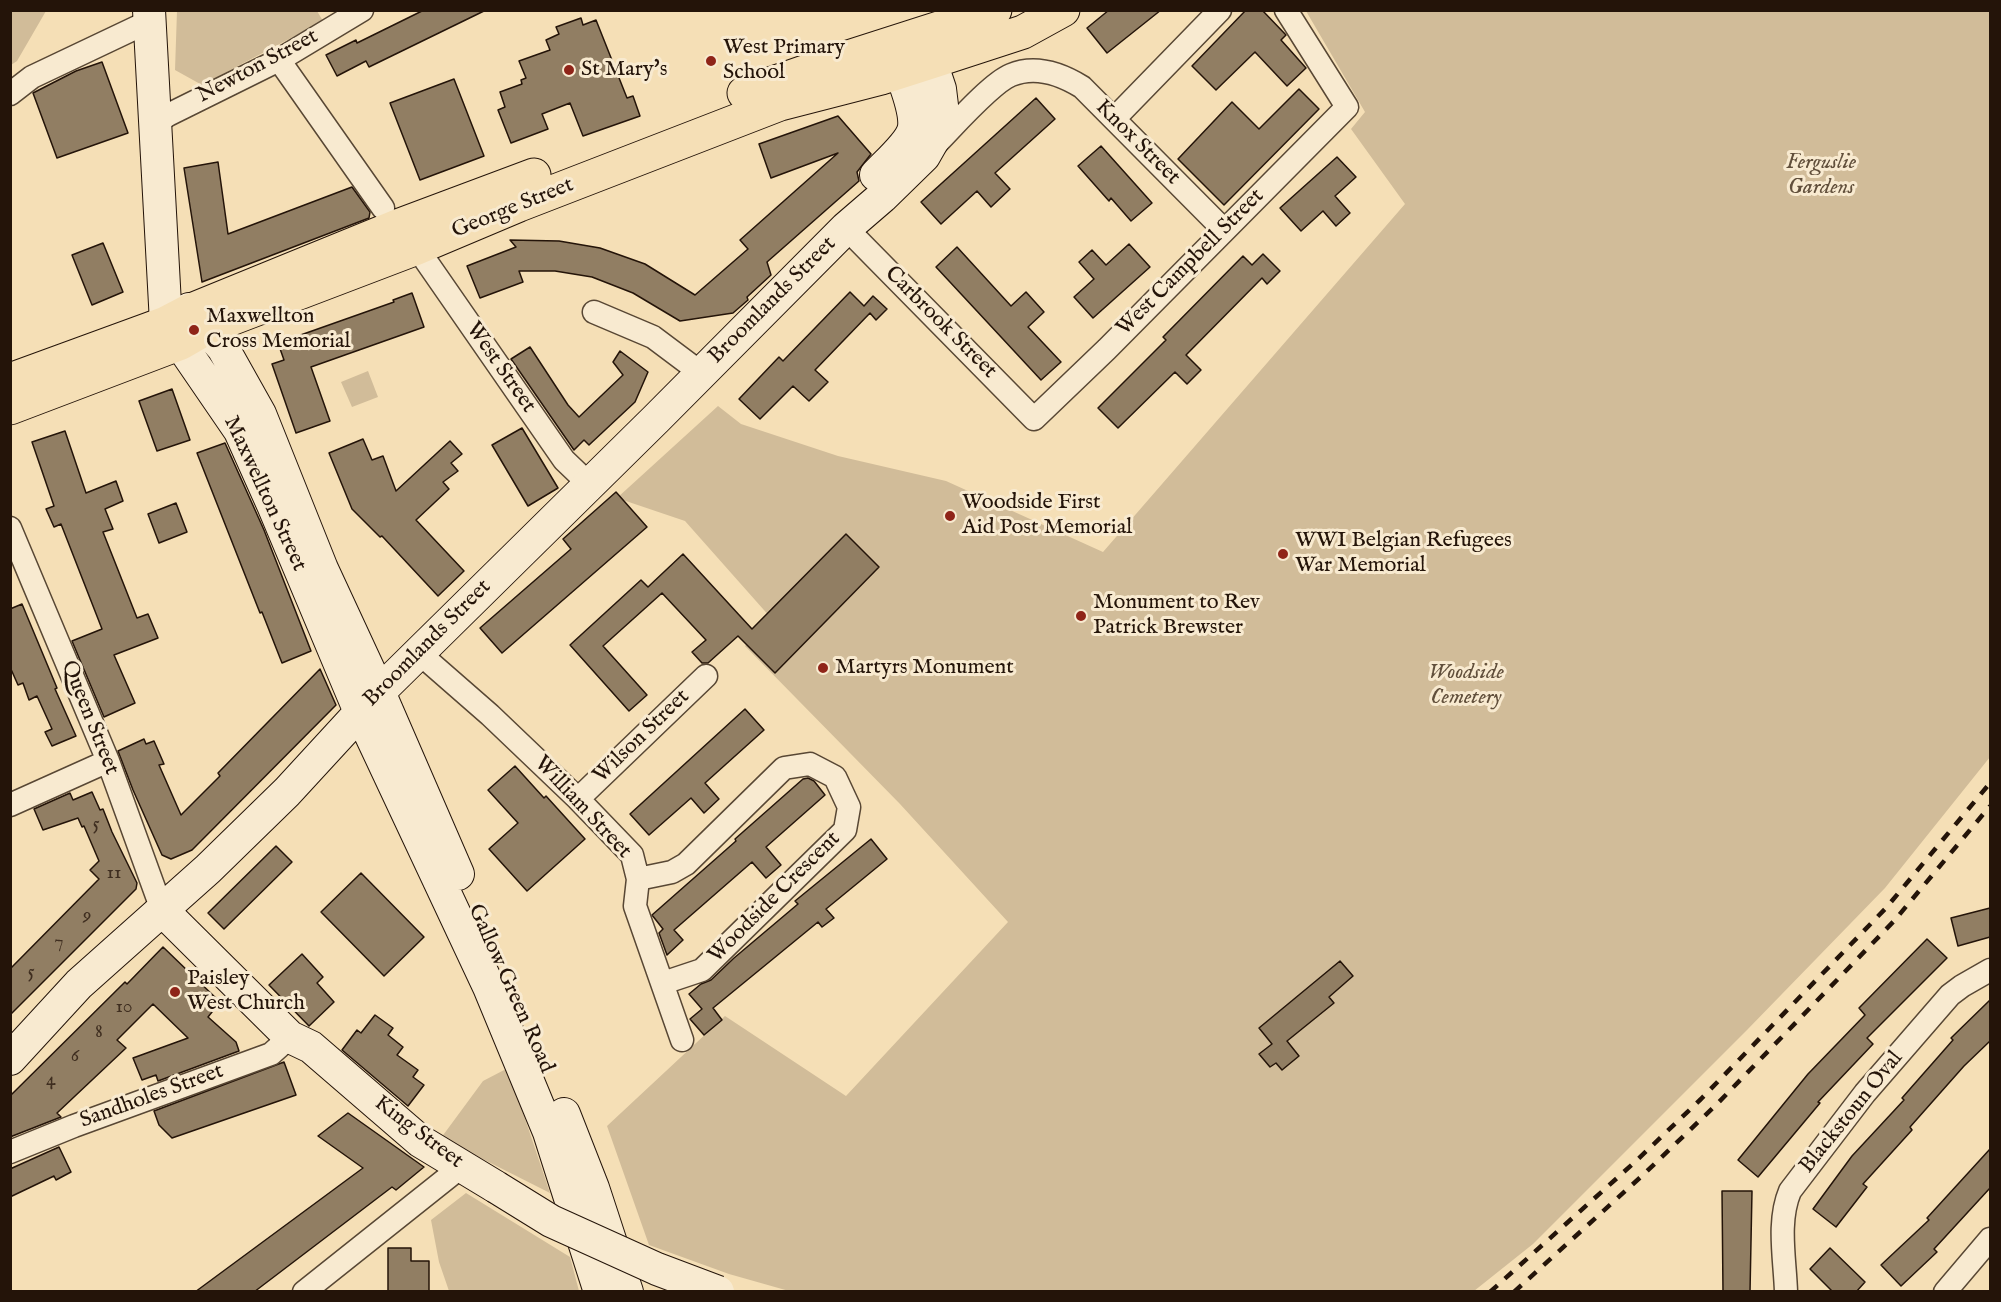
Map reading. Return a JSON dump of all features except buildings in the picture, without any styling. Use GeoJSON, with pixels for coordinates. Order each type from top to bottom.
{"type":"FeatureCollection","features":[{"type":"Feature","properties":{"kind":"main road","name":"George Street"},"geometry":{"type":"LineString","coordinates":[[10,380],[186,326],[417,248],[519,205],[780,104],[908,59],[994,10]]}},
{"type":"Feature","properties":{"kind":"main road","name":"George Street"},"geometry":{"type":"LineString","coordinates":[[10,408],[395,227],[765,85],[908,59],[1023,32],[1063,10]]}},
{"type":"Feature","properties":{"kind":"main road"},"geometry":{"type":"LineString","coordinates":[[149,16],[162,246],[186,326]]}},
{"type":"Feature","properties":{"kind":"main road","name":"Broomlands Street"},"geometry":{"type":"LineString","coordinates":[[10,1059],[79,984],[208,869],[287,792],[369,702],[588,483],[846,228],[924,156],[936,135],[943,114],[940,89],[908,59]]}},
{"type":"Feature","properties":{"kind":"main road","name":"Broomlands Street"},"geometry":{"type":"LineString","coordinates":[[846,228],[870,181],[905,144],[914,128],[908,59]]}},
{"type":"Feature","properties":{"kind":"main road","name":"Maxwellton Street"},"geometry":{"type":"LineString","coordinates":[[186,326],[223,348],[260,414],[322,569],[369,702]]}},
{"type":"Feature","properties":{"kind":"main road","name":"Gallow Green Road"},"geometry":{"type":"LineString","coordinates":[[369,702],[523,1067],[568,1187],[600,1292]]}},
{"type":"Feature","properties":{"kind":"main road","name":"Gallow Green Road"},"geometry":{"type":"LineString","coordinates":[[369,702],[462,884],[536,1046],[593,1188],[627,1292]]}},
{"type":"Feature","properties":{"kind":"main road","name":"King Street"},"geometry":{"type":"LineString","coordinates":[[162,910],[290,1037],[311,1047],[420,1141],[551,1221],[657,1269],[718,1292]]}},
{"type":"Feature","properties":{"kind":"street","name":"Newton Street"},"geometry":{"type":"LineString","coordinates":[[154,124],[279,60],[362,10]]}},
{"type":"Feature","properties":{"kind":"street"},"geometry":{"type":"LineString","coordinates":[[1114,119],[1220,10]]}},
{"type":"Feature","properties":{"kind":"street","name":"West Campbell Street"},"geometry":{"type":"LineString","coordinates":[[1034,419],[1107,349],[1347,107],[1286,10]]}},
{"type":"Feature","properties":{"kind":"street"},"geometry":{"type":"LineString","coordinates":[[10,94],[32,78],[149,16]]}},
{"type":"Feature","properties":{"kind":"street"},"geometry":{"type":"LineString","coordinates":[[279,60],[383,208]]}},
{"type":"Feature","properties":{"kind":"street","name":"Knox Street"},"geometry":{"type":"LineString","coordinates":[[1041,71],[1054,73],[1082,87],[1224,230]]}},
{"type":"Feature","properties":{"kind":"street","name":"Broomlands Street"},"geometry":{"type":"LineString","coordinates":[[924,156],[1000,81],[1011,75],[1041,71]]}},
{"type":"Feature","properties":{"kind":"street","name":"Carbrook Street"},"geometry":{"type":"LineString","coordinates":[[846,228],[1034,419]]}},
{"type":"Feature","properties":{"kind":"street","name":"West Street"},"geometry":{"type":"LineString","coordinates":[[417,248],[564,460],[588,483]]}},
{"type":"Feature","properties":{"kind":"street"},"geometry":{"type":"LineString","coordinates":[[594,312],[653,337],[701,373]]}},
{"type":"Feature","properties":{"kind":"street","name":"Queen Street"},"geometry":{"type":"LineString","coordinates":[[10,528],[108,761],[162,910]]}},
{"type":"Feature","properties":{"kind":"street","name":"William Street"},"geometry":{"type":"LineString","coordinates":[[419,653],[490,715],[578,799],[632,855],[638,879],[635,906],[682,1040]]}},
{"type":"Feature","properties":{"kind":"street","name":"Wilson Street"},"geometry":{"type":"LineString","coordinates":[[578,799],[706,676]]}},
{"type":"Feature","properties":{"kind":"street"},"geometry":{"type":"LineString","coordinates":[[10,805],[108,761]]}},
{"type":"Feature","properties":{"kind":"street","name":"Woodside Crescent"},"geometry":{"type":"LineString","coordinates":[[638,879],[672,872],[686,864],[784,768],[810,764],[835,777],[849,807],[844,830],[702,970],[663,983]]}},
{"type":"Feature","properties":{"kind":"street","name":"Blackstoun Oval"},"geometry":{"type":"LineString","coordinates":[[1786,1292],[1783,1226],[1784,1204],[1790,1191],[1865,1094],[1950,995],[1990,970]]}},
{"type":"Feature","properties":{"kind":"street","name":"Sandholes Street"},"geometry":{"type":"LineString","coordinates":[[10,1152],[270,1054],[290,1037]]}},
{"type":"Feature","properties":{"kind":"street"},"geometry":{"type":"LineString","coordinates":[[304,1292],[461,1167]]}},
{"type":"Feature","properties":{"kind":"street"},"geometry":{"type":"LineString","coordinates":[[1945,1292],[1990,1239]]}},
{"type":"Feature","properties":{"kind":"green space"},"geometry":{"type":"Polygon","coordinates":[[[11,10],[46,11],[17,61],[11,65],[11,10]]]}},
{"type":"Feature","properties":{"kind":"green space"},"geometry":{"type":"Polygon","coordinates":[[[177,11],[317,11],[323,21],[202,85],[175,70],[177,11]]]}},
{"type":"Feature","properties":{"kind":"green space","name":"Woodside Cemetery"},"geometry":{"type":"Polygon","coordinates":[[[1306,11],[1990,11],[1990,757],[1885,888],[1533,1244],[1474,1291],[789,1291],[729,1274],[649,1245],[607,1126],[725,1016],[846,1096],[1008,922],[900,804],[745,646],[771,618],[685,521],[617,498],[718,406],[741,424],[838,456],[946,481],[1103,552],[1405,204],[1351,129],[1365,112],[1306,11]]]}},
{"type":"Feature","properties":{"kind":"green space"},"geometry":{"type":"Polygon","coordinates":[[[368,371],[378,397],[352,407],[341,382],[368,371]]]}},
{"type":"Feature","properties":{"kind":"green space"},"geometry":{"type":"Polygon","coordinates":[[[508,1068],[550,1193],[441,1138],[483,1081],[508,1068]]]}},
{"type":"Feature","properties":{"kind":"green space"},"geometry":{"type":"Polygon","coordinates":[[[466,1193],[570,1257],[579,1291],[449,1291],[439,1262],[431,1220],[466,1193]]]}},
{"type":"Feature","properties":{"kind":"railway"},"geometry":{"type":"LineString","coordinates":[[1490,1292],[1636,1161],[1701,1099],[1886,908],[1990,783]]}},
{"type":"Feature","properties":{"kind":"railway"},"geometry":{"type":"LineString","coordinates":[[1514,1292],[1718,1103],[1894,921],[1990,806]]}},
{"type":"Feature","properties":{"kind":"place","name":"West Primary School"},"geometry":{"type":"Point","coordinates":[711,61]}},
{"type":"Feature","properties":{"kind":"place","name":"St Mary's"},"geometry":{"type":"Point","coordinates":[569,70]}},
{"type":"Feature","properties":{"kind":"place","name":"Maxwellton Cross Memorial"},"geometry":{"type":"Point","coordinates":[194,330]}},
{"type":"Feature","properties":{"kind":"place","name":"Woodside First Aid Post Memorial"},"geometry":{"type":"Point","coordinates":[950,516]}},
{"type":"Feature","properties":{"kind":"place","name":"WWI Belgian Refugees War Memorial"},"geometry":{"type":"Point","coordinates":[1283,554]}},
{"type":"Feature","properties":{"kind":"place","name":"Monument to Rev Patrick Brewster"},"geometry":{"type":"Point","coordinates":[1081,616]}},
{"type":"Feature","properties":{"kind":"place","name":"Martyrs Monument"},"geometry":{"type":"Point","coordinates":[823,668]}},
{"type":"Feature","properties":{"kind":"place","name":"Paisley West Church"},"geometry":{"type":"Point","coordinates":[175,992]}},
{"type":"Feature","properties":{"kind":"park label","name":"Ferguslie Gardens"},"geometry":{"type":"Point","coordinates":[1821,176]}}]}
